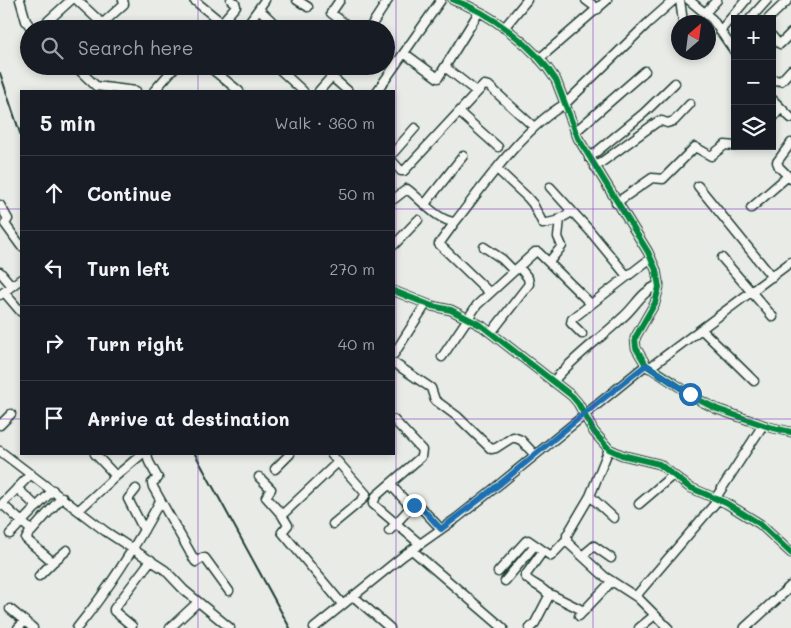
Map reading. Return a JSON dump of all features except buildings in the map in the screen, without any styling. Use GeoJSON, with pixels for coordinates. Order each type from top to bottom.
{"type":"FeatureCollection","features":[{"type":"Feature","properties":{"kind":"main road"},"geometry":{"type":"LineString","coordinates":[[746,628],[791,586]]}},
{"type":"Feature","properties":{"kind":"street"},"geometry":{"type":"LineString","coordinates":[[20,0],[26,20]]}},
{"type":"Feature","properties":{"kind":"street"},"geometry":{"type":"LineString","coordinates":[[49,20],[71,0]]}},
{"type":"Feature","properties":{"kind":"street"},"geometry":{"type":"LineString","coordinates":[[77,0],[99,20]]}},
{"type":"Feature","properties":{"kind":"street"},"geometry":{"type":"LineString","coordinates":[[110,20],[124,4],[123,0]]}},
{"type":"Feature","properties":{"kind":"street"},"geometry":{"type":"LineString","coordinates":[[194,0],[213,20]]}},
{"type":"Feature","properties":{"kind":"street"},"geometry":{"type":"LineString","coordinates":[[224,20],[236,6],[231,0]]}},
{"type":"Feature","properties":{"kind":"street"},"geometry":{"type":"LineString","coordinates":[[251,20],[265,0]]}},
{"type":"Feature","properties":{"kind":"street"},"geometry":{"type":"LineString","coordinates":[[297,0],[308,8]]}},
{"type":"Feature","properties":{"kind":"street"},"geometry":{"type":"LineString","coordinates":[[340,0],[331,13],[340,20]]}},
{"type":"Feature","properties":{"kind":"street"},"geometry":{"type":"LineString","coordinates":[[375,20],[388,0]]}},
{"type":"Feature","properties":{"kind":"street"},"geometry":{"type":"LineString","coordinates":[[395,66],[441,0]]}},
{"type":"Feature","properties":{"kind":"street"},"geometry":{"type":"LineString","coordinates":[[453,0],[480,12],[504,28],[540,60],[556,80],[575,132],[656,270],[659,284],[658,296],[635,338],[636,348],[647,366],[701,401],[763,425],[791,432]]}},
{"type":"Feature","properties":{"kind":"street"},"geometry":{"type":"LineString","coordinates":[[504,28],[527,0]]}},
{"type":"Feature","properties":{"kind":"street"},"geometry":{"type":"LineString","coordinates":[[586,0],[598,9]]}},
{"type":"Feature","properties":{"kind":"street"},"geometry":{"type":"LineString","coordinates":[[540,60],[607,0]]}},
{"type":"Feature","properties":{"kind":"street"},"geometry":{"type":"LineString","coordinates":[[490,292],[439,244],[497,169],[534,127],[554,110],[565,104],[674,0]]}},
{"type":"Feature","properties":{"kind":"street"},"geometry":{"type":"LineString","coordinates":[[680,0],[682,15]]}},
{"type":"Feature","properties":{"kind":"street"},"geometry":{"type":"LineString","coordinates":[[690,0],[705,13],[731,47]]}},
{"type":"Feature","properties":{"kind":"street"},"geometry":{"type":"LineString","coordinates":[[705,13],[715,0]]}},
{"type":"Feature","properties":{"kind":"street"},"geometry":{"type":"LineString","coordinates":[[720,31],[746,0]]}},
{"type":"Feature","properties":{"kind":"street"},"geometry":{"type":"LineString","coordinates":[[754,15],[767,0]]}},
{"type":"Feature","properties":{"kind":"street"},"geometry":{"type":"LineString","coordinates":[[772,15],[788,0]]}},
{"type":"Feature","properties":{"kind":"street"},"geometry":{"type":"LineString","coordinates":[[259,9],[271,20]]}},
{"type":"Feature","properties":{"kind":"street"},"geometry":{"type":"LineString","coordinates":[[404,53],[437,78],[480,12]]}},
{"type":"Feature","properties":{"kind":"street"},"geometry":{"type":"LineString","coordinates":[[776,41],[780,44],[791,34]]}},
{"type":"Feature","properties":{"kind":"street"},"geometry":{"type":"LineString","coordinates":[[728,43],[731,40]]}},
{"type":"Feature","properties":{"kind":"street"},"geometry":{"type":"LineString","coordinates":[[445,67],[477,92]]}},
{"type":"Feature","properties":{"kind":"street"},"geometry":{"type":"LineString","coordinates":[[776,80],[781,81],[791,70]]}},
{"type":"Feature","properties":{"kind":"street"},"geometry":{"type":"LineString","coordinates":[[575,132],[644,71]]}},
{"type":"Feature","properties":{"kind":"street"},"geometry":{"type":"LineString","coordinates":[[84,75],[96,86],[128,90]]}},
{"type":"Feature","properties":{"kind":"street"},"geometry":{"type":"LineString","coordinates":[[155,90],[166,75]]}},
{"type":"Feature","properties":{"kind":"street"},"geometry":{"type":"LineString","coordinates":[[219,75],[238,90]]}},
{"type":"Feature","properties":{"kind":"street"},"geometry":{"type":"LineString","coordinates":[[286,75],[302,90]]}},
{"type":"Feature","properties":{"kind":"street"},"geometry":{"type":"LineString","coordinates":[[320,90],[331,75]]}},
{"type":"Feature","properties":{"kind":"street"},"geometry":{"type":"LineString","coordinates":[[338,75],[347,90]]}},
{"type":"Feature","properties":{"kind":"street"},"geometry":{"type":"LineString","coordinates":[[378,90],[389,75]]}},
{"type":"Feature","properties":{"kind":"street"},"geometry":{"type":"LineString","coordinates":[[589,158],[644,113],[675,83]]}},
{"type":"Feature","properties":{"kind":"street"},"geometry":{"type":"LineString","coordinates":[[395,164],[401,171],[404,171],[484,85],[489,86],[534,127]]}},
{"type":"Feature","properties":{"kind":"street"},"geometry":{"type":"LineString","coordinates":[[596,167],[657,122],[670,123],[674,121],[690,104]]}},
{"type":"Feature","properties":{"kind":"street"},"geometry":{"type":"LineString","coordinates":[[776,104],[791,118]]}},
{"type":"Feature","properties":{"kind":"street"},"geometry":{"type":"LineString","coordinates":[[776,114],[780,109]]}},
{"type":"Feature","properties":{"kind":"street"},"geometry":{"type":"LineString","coordinates":[[460,113],[498,147]]}},
{"type":"Feature","properties":{"kind":"street"},"geometry":{"type":"LineString","coordinates":[[395,151],[415,128]]}},
{"type":"Feature","properties":{"kind":"street"},"geometry":{"type":"LineString","coordinates":[[751,208],[789,177],[779,167],[778,162],[791,143]]}},
{"type":"Feature","properties":{"kind":"street"},"geometry":{"type":"LineString","coordinates":[[616,202],[652,178],[663,179],[695,147],[711,156],[725,145],[731,146]]}},
{"type":"Feature","properties":{"kind":"street"},"geometry":{"type":"LineString","coordinates":[[425,204],[463,156]]}},
{"type":"Feature","properties":{"kind":"street"},"geometry":{"type":"LineString","coordinates":[[497,169],[533,204],[543,224],[560,219],[572,212]]}},
{"type":"Feature","properties":{"kind":"street"},"geometry":{"type":"LineString","coordinates":[[698,186],[772,277]]}},
{"type":"Feature","properties":{"kind":"street"},"geometry":{"type":"LineString","coordinates":[[550,187],[627,276]]}},
{"type":"Feature","properties":{"kind":"street"},"geometry":{"type":"LineString","coordinates":[[395,198],[407,189],[436,213],[450,222],[455,222]]}},
{"type":"Feature","properties":{"kind":"street"},"geometry":{"type":"LineString","coordinates":[[0,205],[8,219],[5,224],[20,245]]}},
{"type":"Feature","properties":{"kind":"street"},"geometry":{"type":"LineString","coordinates":[[549,262],[562,246],[558,237],[560,219]]}},
{"type":"Feature","properties":{"kind":"street"},"geometry":{"type":"LineString","coordinates":[[395,245],[418,220]]}},
{"type":"Feature","properties":{"kind":"street"},"geometry":{"type":"LineString","coordinates":[[484,247],[528,278],[529,284],[491,333]]}},
{"type":"Feature","properties":{"kind":"street"},"geometry":{"type":"LineString","coordinates":[[442,357],[468,318],[490,292],[536,252],[549,262],[591,304]]}},
{"type":"Feature","properties":{"kind":"street"},"geometry":{"type":"LineString","coordinates":[[582,334],[571,321],[650,258]]}},
{"type":"Feature","properties":{"kind":"street"},"geometry":{"type":"LineString","coordinates":[[722,258],[773,317]]}},
{"type":"Feature","properties":{"kind":"street"},"geometry":{"type":"LineString","coordinates":[[314,628],[342,604],[501,483],[584,414],[647,366],[702,330],[791,262]]}},
{"type":"Feature","properties":{"kind":"street"},"geometry":{"type":"LineString","coordinates":[[0,272],[12,286]]}},
{"type":"Feature","properties":{"kind":"street"},"geometry":{"type":"LineString","coordinates":[[20,280],[2,294],[20,311]]}},
{"type":"Feature","properties":{"kind":"street"},"geometry":{"type":"LineString","coordinates":[[553,382],[567,365],[623,318],[642,294],[659,284]]}},
{"type":"Feature","properties":{"kind":"street"},"geometry":{"type":"LineString","coordinates":[[395,291],[426,304],[451,310],[468,318],[491,333],[572,396],[594,432],[609,449],[622,455],[659,464],[690,487],[731,506],[765,528],[791,553]]}},
{"type":"Feature","properties":{"kind":"street"},"geometry":{"type":"LineString","coordinates":[[395,352],[426,304]]}},
{"type":"Feature","properties":{"kind":"street"},"geometry":{"type":"LineString","coordinates":[[702,330],[754,381]]}},
{"type":"Feature","properties":{"kind":"street"},"geometry":{"type":"LineString","coordinates":[[395,364],[431,388],[435,400],[458,417],[491,449],[496,448],[513,437],[521,440],[535,455]]}},
{"type":"Feature","properties":{"kind":"street"},"geometry":{"type":"LineString","coordinates":[[0,425],[10,414]]}},
{"type":"Feature","properties":{"kind":"street"},"geometry":{"type":"LineString","coordinates":[[395,421],[423,453],[421,457],[376,496],[374,504],[420,544]]}},
{"type":"Feature","properties":{"kind":"street"},"geometry":{"type":"LineString","coordinates":[[636,596],[716,500],[763,425]]}},
{"type":"Feature","properties":{"kind":"street"},"geometry":{"type":"LineString","coordinates":[[498,572],[528,540],[551,556],[567,539],[590,496],[609,449]]}},
{"type":"Feature","properties":{"kind":"street"},"geometry":{"type":"LineString","coordinates":[[0,451],[106,531],[165,570],[184,590],[230,628]]}},
{"type":"Feature","properties":{"kind":"street"},"geometry":{"type":"LineString","coordinates":[[96,455],[116,476]]}},
{"type":"Feature","properties":{"kind":"street"},"geometry":{"type":"LineString","coordinates":[[79,510],[141,455]]}},
{"type":"Feature","properties":{"kind":"street"},"geometry":{"type":"LineString","coordinates":[[147,455],[158,478],[152,484],[195,561],[205,558],[229,591]]}},
{"type":"Feature","properties":{"kind":"street"},"geometry":{"type":"LineString","coordinates":[[275,469],[289,455]]}},
{"type":"Feature","properties":{"kind":"street"},"geometry":{"type":"LineString","coordinates":[[332,455],[366,494],[362,500],[333,524]]}},
{"type":"Feature","properties":{"kind":"street"},"geometry":{"type":"LineString","coordinates":[[282,515],[337,463]]}},
{"type":"Feature","properties":{"kind":"street"},"geometry":{"type":"LineString","coordinates":[[31,474],[1,505],[31,532]]}},
{"type":"Feature","properties":{"kind":"street"},"geometry":{"type":"LineString","coordinates":[[639,504],[672,475]]}},
{"type":"Feature","properties":{"kind":"street"},"geometry":{"type":"LineString","coordinates":[[259,477],[270,489],[266,496],[288,525],[283,530],[283,533],[342,604]]}},
{"type":"Feature","properties":{"kind":"street"},"geometry":{"type":"LineString","coordinates":[[390,484],[412,507]]}},
{"type":"Feature","properties":{"kind":"street"},"geometry":{"type":"LineString","coordinates":[[17,488],[37,506]]}},
{"type":"Feature","properties":{"kind":"street"},"geometry":{"type":"LineString","coordinates":[[10,534],[53,490]]}},
{"type":"Feature","properties":{"kind":"street"},"geometry":{"type":"LineString","coordinates":[[136,490],[128,499],[144,530]]}},
{"type":"Feature","properties":{"kind":"street"},"geometry":{"type":"LineString","coordinates":[[590,496],[614,518]]}},
{"type":"Feature","properties":{"kind":"street"},"geometry":{"type":"LineString","coordinates":[[53,562],[26,537],[62,498]]}},
{"type":"Feature","properties":{"kind":"street"},"geometry":{"type":"LineString","coordinates":[[77,628],[105,593],[134,550],[160,501]]}},
{"type":"Feature","properties":{"kind":"street"},"geometry":{"type":"LineString","coordinates":[[389,530],[416,504],[441,529]]}},
{"type":"Feature","properties":{"kind":"street"},"geometry":{"type":"LineString","coordinates":[[567,539],[570,545],[612,581],[636,596],[668,628]]}},
{"type":"Feature","properties":{"kind":"street"},"geometry":{"type":"LineString","coordinates":[[505,581],[535,545]]}},
{"type":"Feature","properties":{"kind":"street"},"geometry":{"type":"LineString","coordinates":[[582,556],[594,546],[611,558]]}},
{"type":"Feature","properties":{"kind":"street"},"geometry":{"type":"LineString","coordinates":[[39,576],[67,550]]}},
{"type":"Feature","properties":{"kind":"street"},"geometry":{"type":"LineString","coordinates":[[412,550],[500,627]]}},
{"type":"Feature","properties":{"kind":"street"},"geometry":{"type":"LineString","coordinates":[[543,551],[525,576],[548,594],[582,614],[612,581]]}},
{"type":"Feature","properties":{"kind":"street"},"geometry":{"type":"LineString","coordinates":[[132,626],[114,609],[151,560]]}},
{"type":"Feature","properties":{"kind":"street"},"geometry":{"type":"LineString","coordinates":[[530,628],[548,600],[548,594]]}},
{"type":"Feature","properties":{"kind":"street"},"geometry":{"type":"LineString","coordinates":[[353,596],[390,628]]}},
{"type":"Feature","properties":{"kind":"street"},"geometry":{"type":"LineString","coordinates":[[170,628],[198,602]]}},
{"type":"Feature","properties":{"kind":"street"},"geometry":{"type":"LineString","coordinates":[[10,609],[33,628]]}},
{"type":"Feature","properties":{"kind":"street"},"geometry":{"type":"LineString","coordinates":[[639,628],[655,615]]}},
{"type":"Feature","properties":{"kind":"street"},"geometry":{"type":"LineString","coordinates":[[323,620],[328,628]]}},
{"type":"Feature","properties":{"kind":"street"},"geometry":{"type":"LineString","coordinates":[[18,628],[25,621]]}},
{"type":"Feature","properties":{"kind":"railway"},"geometry":{"type":"LineString","coordinates":[[0,73],[20,133]]}},
{"type":"Feature","properties":{"kind":"railway"},"geometry":{"type":"LineString","coordinates":[[196,455],[290,628]]}},
{"type":"Feature","properties":{"kind":"cycle path"},"geometry":{"type":"LineString","coordinates":[[453,0],[482,13],[511,32],[547,68],[556,80],[578,138],[648,252],[656,270],[659,287],[655,303],[635,338],[636,348],[646,365],[701,401],[717,409],[769,427],[791,432]]}},
{"type":"Feature","properties":{"kind":"cycle path"},"geometry":{"type":"LineString","coordinates":[[395,291],[432,306],[451,310],[482,326],[572,396],[594,432],[609,449],[622,455],[659,464],[689,487],[726,503],[760,524],[791,553]]}},
{"type":"Feature","properties":{"kind":"route"},"geometry":{"type":"LineString","coordinates":[[414,505],[420,506],[441,529],[501,483],[646,365],[690,394]]}}]}
